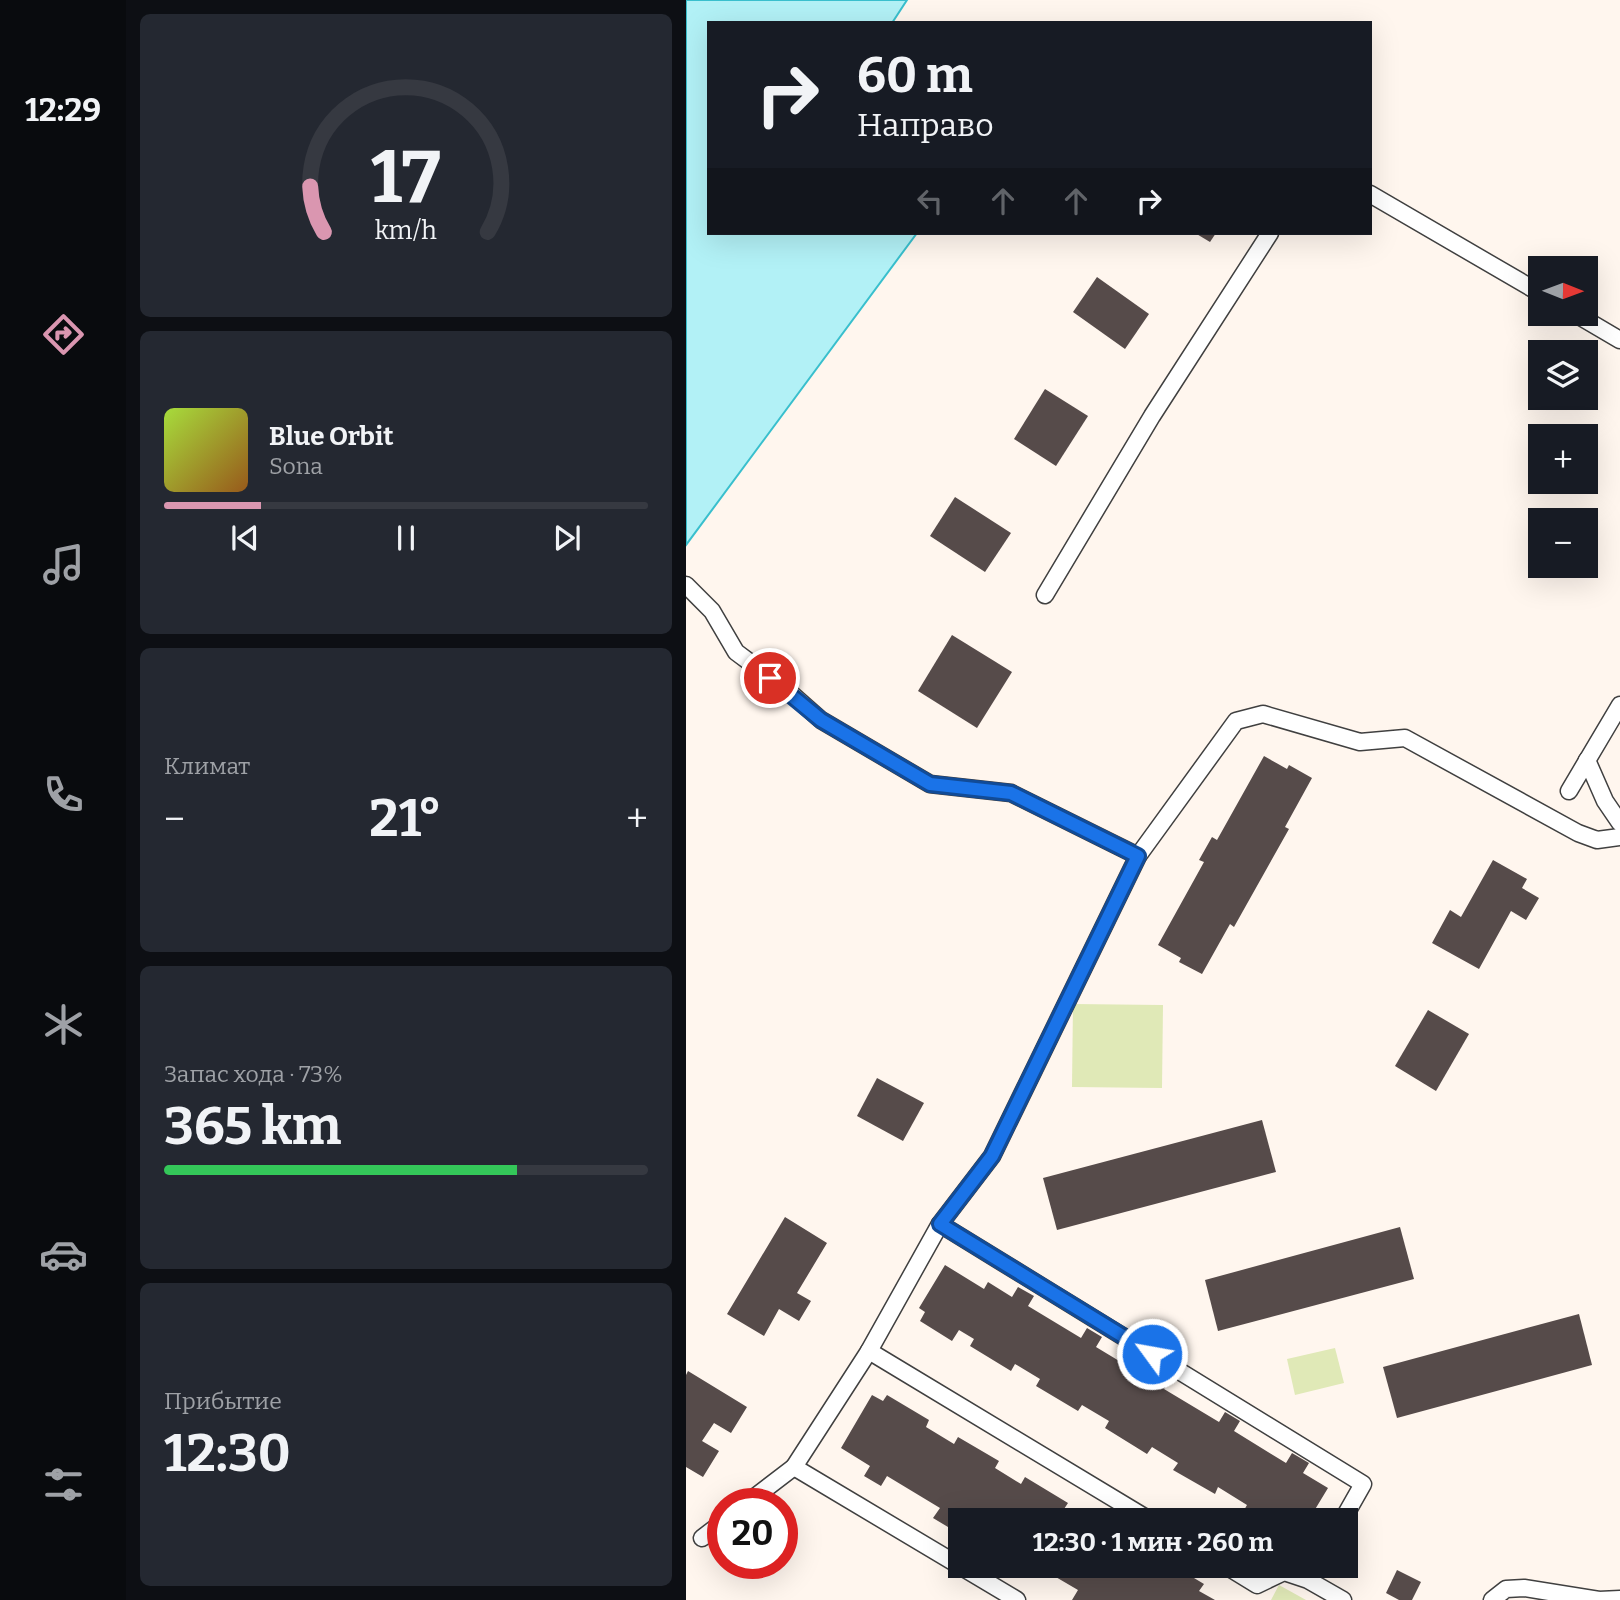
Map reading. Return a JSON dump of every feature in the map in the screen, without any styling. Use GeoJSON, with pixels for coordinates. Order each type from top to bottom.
{"type":"FeatureCollection","features":[{"type":"Feature","properties":{"kind":"lane"},"geometry":{"type":"LineString","coordinates":[[1372,195],[1528,286]]}},
{"type":"Feature","properties":{"kind":"lane"},"geometry":{"type":"LineString","coordinates":[[1045,595],[1139,438],[1269,235]]}},
{"type":"Feature","properties":{"kind":"lane"},"geometry":{"type":"LineString","coordinates":[[1596,326],[1620,340]]}},
{"type":"Feature","properties":{"kind":"lane"},"geometry":{"type":"LineString","coordinates":[[686,585],[712,611],[736,653],[787,690],[821,720],[930,784],[1011,793],[1138,856]]}},
{"type":"Feature","properties":{"kind":"lane"},"geometry":{"type":"LineString","coordinates":[[1569,791],[1620,705]]}},
{"type":"Feature","properties":{"kind":"lane"},"geometry":{"type":"LineString","coordinates":[[767,1488],[794,1467],[869,1351],[940,1224],[992,1156],[1138,856],[1236,721],[1264,714],[1360,742],[1405,738],[1578,833],[1597,840],[1620,837]]}},
{"type":"Feature","properties":{"kind":"lane"},"geometry":{"type":"LineString","coordinates":[[1587,760],[1605,801],[1620,823]]}},
{"type":"Feature","properties":{"kind":"lane"},"geometry":{"type":"LineString","coordinates":[[940,1224],[1363,1484],[1349,1508]]}},
{"type":"Feature","properties":{"kind":"lane"},"geometry":{"type":"LineString","coordinates":[[869,1351],[1129,1508]]}},
{"type":"Feature","properties":{"kind":"lane"},"geometry":{"type":"LineString","coordinates":[[794,1467],[1015,1600]]}},
{"type":"Feature","properties":{"kind":"lane"},"geometry":{"type":"LineString","coordinates":[[702,1538],[707,1534]]}},
{"type":"Feature","properties":{"kind":"lane"},"geometry":{"type":"LineString","coordinates":[[1246,1578],[1257,1585],[1272,1578]]}},
{"type":"Feature","properties":{"kind":"lane"},"geometry":{"type":"LineString","coordinates":[[1318,1578],[1343,1600]]}},
{"type":"Feature","properties":{"kind":"lane"},"geometry":{"type":"LineString","coordinates":[[1492,1600],[1506,1590],[1524,1588],[1599,1600],[1620,1599]]}},
{"type":"Feature","properties":{"kind":"green space"},"geometry":{"type":"Polygon","coordinates":[[[1073,1004],[1163,1005],[1162,1088],[1072,1087],[1073,1004]]]}},
{"type":"Feature","properties":{"kind":"green space"},"geometry":{"type":"Polygon","coordinates":[[[1335,1348],[1344,1383],[1295,1395],[1287,1359],[1335,1348]]]}},
{"type":"Feature","properties":{"kind":"green space"},"geometry":{"type":"Polygon","coordinates":[[[1279,1585],[1306,1600],[1271,1600],[1279,1585]]]}},
{"type":"Feature","properties":{"kind":"water"},"geometry":{"type":"Polygon","coordinates":[[[686,0],[907,0],[893,21],[707,21],[707,235],[916,235],[686,545],[686,0]]]}},
{"type":"Feature","properties":{"kind":"building"},"geometry":{"type":"Polygon","coordinates":[[[1198,235],[1215,235],[1210,242],[1198,235]]]}},
{"type":"Feature","properties":{"kind":"building"},"geometry":{"type":"Polygon","coordinates":[[[1097,277],[1149,314],[1125,349],[1073,312],[1097,277]]]}},
{"type":"Feature","properties":{"kind":"building"},"geometry":{"type":"Polygon","coordinates":[[[1045,389],[1088,416],[1056,466],[1014,439],[1045,389]]]}},
{"type":"Feature","properties":{"kind":"building"},"geometry":{"type":"Polygon","coordinates":[[[955,497],[1011,533],[985,572],[930,536],[955,497]]]}},
{"type":"Feature","properties":{"kind":"building"},"geometry":{"type":"Polygon","coordinates":[[[952,635],[1012,672],[977,728],[918,691],[952,635]]]}},
{"type":"Feature","properties":{"kind":"building"},"geometry":{"type":"Polygon","coordinates":[[[1264,756],[1287,769],[1289,765],[1312,778],[1285,827],[1289,829],[1234,927],[1230,924],[1202,974],[1179,962],[1181,958],[1158,945],[1204,862],[1199,860],[1212,837],[1217,840],[1264,756]]]}},
{"type":"Feature","properties":{"kind":"building"},"geometry":{"type":"Polygon","coordinates":[[[1493,860],[1527,879],[1522,888],[1539,898],[1526,920],[1511,911],[1479,969],[1432,943],[1450,910],[1461,917],[1493,860]]]}},
{"type":"Feature","properties":{"kind":"building"},"geometry":{"type":"Polygon","coordinates":[[[1428,1010],[1469,1034],[1436,1091],[1395,1066],[1428,1010]]]}},
{"type":"Feature","properties":{"kind":"building"},"geometry":{"type":"Polygon","coordinates":[[[877,1078],[924,1103],[903,1141],[857,1116],[877,1078]]]}},
{"type":"Feature","properties":{"kind":"building"},"geometry":{"type":"Polygon","coordinates":[[[1262,1120],[1276,1172],[1057,1230],[1043,1178],[1262,1120]]]}},
{"type":"Feature","properties":{"kind":"building"},"geometry":{"type":"Polygon","coordinates":[[[785,1217],[827,1243],[797,1293],[811,1301],[799,1321],[779,1309],[764,1336],[727,1314],[785,1217]]]}},
{"type":"Feature","properties":{"kind":"building"},"geometry":{"type":"Polygon","coordinates":[[[1400,1227],[1414,1279],[1218,1331],[1205,1280],[1400,1227]]]}},
{"type":"Feature","properties":{"kind":"building"},"geometry":{"type":"Polygon","coordinates":[[[945,1265],[984,1289],[988,1282],[1012,1297],[1018,1287],[1034,1296],[1028,1306],[1081,1338],[1087,1328],[1102,1337],[1096,1347],[1149,1379],[1155,1370],[1170,1379],[1164,1389],[1219,1422],[1225,1412],[1240,1421],[1234,1431],[1286,1463],[1292,1453],[1309,1463],[1303,1473],[1328,1488],[1316,1508],[1245,1508],[1247,1505],[1218,1487],[1215,1494],[1173,1470],[1178,1463],[1152,1447],[1147,1454],[1105,1428],[1109,1421],[1082,1405],[1078,1411],[1036,1386],[1040,1379],[1015,1364],[1011,1371],[970,1346],[974,1339],[959,1330],[952,1341],[920,1321],[925,1312],[919,1308],[945,1265]]]}},
{"type":"Feature","properties":{"kind":"building"},"geometry":{"type":"Polygon","coordinates":[[[1579,1314],[1592,1365],[1397,1418],[1383,1367],[1579,1314]]]}},
{"type":"Feature","properties":{"kind":"building"},"geometry":{"type":"Polygon","coordinates":[[[688,1371],[747,1407],[731,1433],[714,1423],[702,1441],[719,1451],[703,1477],[686,1467],[688,1371]]]}},
{"type":"Feature","properties":{"kind":"building"},"geometry":{"type":"Polygon","coordinates":[[[872,1395],[883,1401],[887,1395],[929,1420],[926,1427],[954,1444],[958,1437],[999,1461],[995,1468],[1021,1484],[1025,1477],[1068,1503],[1065,1508],[948,1508],[948,1527],[933,1518],[940,1508],[887,1476],[881,1486],[864,1476],[870,1466],[841,1448],[872,1395]]]}},
{"type":"Feature","properties":{"kind":"building"},"geometry":{"type":"Polygon","coordinates":[[[1397,1570],[1421,1582],[1412,1600],[1399,1600],[1386,1593],[1397,1570]]]}},
{"type":"Feature","properties":{"kind":"building"},"geometry":{"type":"Polygon","coordinates":[[[1058,1578],[1194,1578],[1204,1584],[1199,1591],[1215,1600],[1072,1600],[1078,1590],[1058,1578]]]}},
{"type":"Feature","properties":{"kind":"route"},"geometry":{"type":"LineString","coordinates":[[770,678],[821,720],[930,784],[1011,793],[1138,856],[992,1156],[940,1224],[1152,1354]]}}]}
